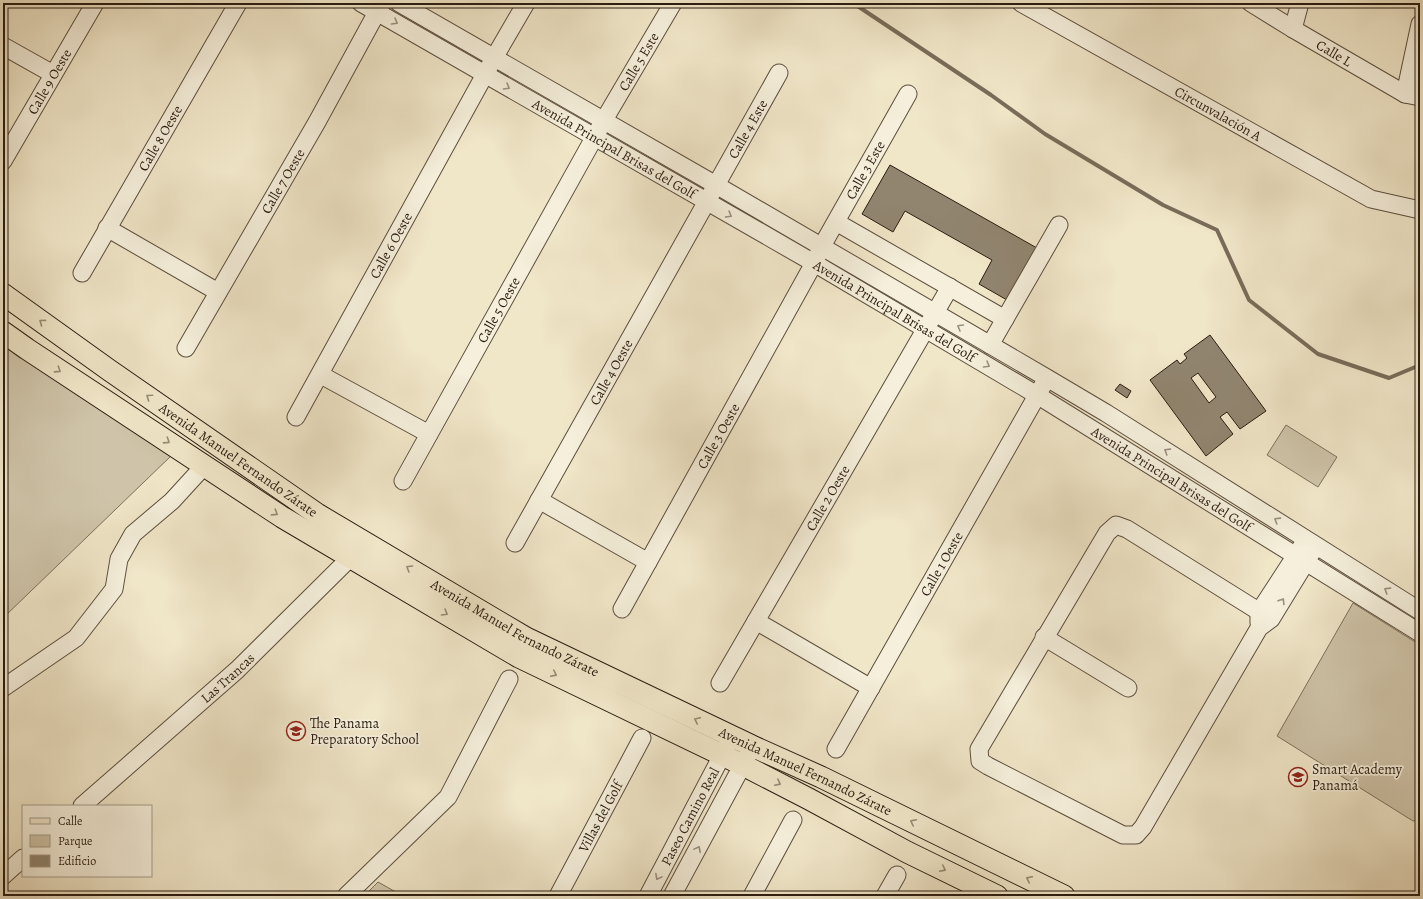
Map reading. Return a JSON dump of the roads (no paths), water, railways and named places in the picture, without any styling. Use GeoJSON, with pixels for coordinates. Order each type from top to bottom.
{"type":"FeatureCollection","features":[{"type":"Feature","properties":{"kind":"main road","name":"Avenida Manuel Fernando Zárate"},"geometry":{"type":"LineString","coordinates":[[3,294],[318,514],[356,548],[519,657],[743,765],[907,852],[997,896]]}},
{"type":"Feature","properties":{"kind":"main road","name":"Avenida Manuel Fernando Zárate"},"geometry":{"type":"LineString","coordinates":[[3,332],[282,517],[356,548],[526,638],[752,746],[821,777],[1064,896]]}},
{"type":"Feature","properties":{"kind":"street","name":"Calle 9 Oeste"},"geometry":{"type":"LineString","coordinates":[[3,161],[95,3]]}},
{"type":"Feature","properties":{"kind":"street","name":"Calle 8 Oeste"},"geometry":{"type":"LineString","coordinates":[[82,273],[238,3]]}},
{"type":"Feature","properties":{"kind":"street","name":"Avenida Principal Brisas del Golf"},"geometry":{"type":"LineString","coordinates":[[361,3],[380,8],[486,75],[814,263],[1037,395],[1420,633]]}},
{"type":"Feature","properties":{"kind":"street","name":"Avenida Principal Brisas del Golf"},"geometry":{"type":"LineString","coordinates":[[399,3],[716,184],[1106,413],[1420,611]]}},
{"type":"Feature","properties":{"kind":"street","name":"Calle 6 Oeste"},"geometry":{"type":"LineString","coordinates":[[296,417],[486,75],[494,58],[526,3]]}},
{"type":"Feature","properties":{"kind":"street","name":"Calle 5 Este"},"geometry":{"type":"LineString","coordinates":[[594,138],[673,3]]}},
{"type":"Feature","properties":{"kind":"street","name":"Circunvalación A"},"geometry":{"type":"LineString","coordinates":[[1021,3],[1371,199],[1420,210]]}},
{"type":"Feature","properties":{"kind":"street","name":"Calle L"},"geometry":{"type":"LineString","coordinates":[[1251,3],[1293,29],[1413,96]]}},
{"type":"Feature","properties":{"kind":"street"},"geometry":{"type":"LineString","coordinates":[[1293,29],[1300,3]]}},
{"type":"Feature","properties":{"kind":"street","name":"Calle 7 Oeste"},"geometry":{"type":"LineString","coordinates":[[186,348],[317,122],[380,8]]}},
{"type":"Feature","properties":{"kind":"street"},"geometry":{"type":"LineString","coordinates":[[1413,96],[1420,24]]}},
{"type":"Feature","properties":{"kind":"street"},"geometry":{"type":"LineString","coordinates":[[3,46],[53,74]]}},
{"type":"Feature","properties":{"kind":"street","name":"Calle 4 Este"},"geometry":{"type":"LineString","coordinates":[[706,202],[779,73]]}},
{"type":"Feature","properties":{"kind":"street","name":"Calle 3 Este"},"geometry":{"type":"LineString","coordinates":[[822,246],[908,94]]}},
{"type":"Feature","properties":{"kind":"street","name":"Calle 5 Oeste"},"geometry":{"type":"LineString","coordinates":[[403,481],[594,138]]}},
{"type":"Feature","properties":{"kind":"street","name":"Calle 4 Oeste"},"geometry":{"type":"LineString","coordinates":[[515,543],[706,202]]}},
{"type":"Feature","properties":{"kind":"street"},"geometry":{"type":"LineString","coordinates":[[836,222],[1005,319]]}},
{"type":"Feature","properties":{"kind":"street"},"geometry":{"type":"LineString","coordinates":[[990,345],[1059,225]]}},
{"type":"Feature","properties":{"kind":"street"},"geometry":{"type":"LineString","coordinates":[[107,228],[218,292]]}},
{"type":"Feature","properties":{"kind":"street","name":"Calle 3 Oeste"},"geometry":{"type":"LineString","coordinates":[[622,609],[822,246]]}},
{"type":"Feature","properties":{"kind":"street","name":"Calle 2 Oeste"},"geometry":{"type":"LineString","coordinates":[[720,683],[950,287]]}},
{"type":"Feature","properties":{"kind":"street"},"geometry":{"type":"LineString","coordinates":[[321,374],[429,434]]}},
{"type":"Feature","properties":{"kind":"street","name":"Calle 1 Oeste"},"geometry":{"type":"LineString","coordinates":[[836,749],[1047,378]]}},
{"type":"Feature","properties":{"kind":"street"},"geometry":{"type":"LineString","coordinates":[[3,688],[76,638],[114,589],[119,559],[134,534],[172,501],[204,466]]}},
{"type":"Feature","properties":{"kind":"street"},"geometry":{"type":"LineString","coordinates":[[539,500],[648,562]]}},
{"type":"Feature","properties":{"kind":"street"},"geometry":{"type":"LineString","coordinates":[[1263,620],[1127,529],[1116,525],[1107,533],[979,749],[980,760],[988,766],[1123,835],[1136,834],[1143,827],[1263,620],[1311,542]]}},
{"type":"Feature","properties":{"kind":"street","name":"Las Trancas"},"geometry":{"type":"LineString","coordinates":[[83,805],[237,670],[356,548]]}},
{"type":"Feature","properties":{"kind":"street"},"geometry":{"type":"LineString","coordinates":[[756,621],[871,688]]}},
{"type":"Feature","properties":{"kind":"street"},"geometry":{"type":"LineString","coordinates":[[1044,637],[1128,688]]}},
{"type":"Feature","properties":{"kind":"street"},"geometry":{"type":"LineString","coordinates":[[346,896],[448,797],[509,679]]}},
{"type":"Feature","properties":{"kind":"street","name":"Paseo Camino Real"},"geometry":{"type":"LineString","coordinates":[[648,896],[732,736]]}},
{"type":"Feature","properties":{"kind":"street","name":"Villas del Golf"},"geometry":{"type":"LineString","coordinates":[[558,896],[642,738]]}},
{"type":"Feature","properties":{"kind":"street","name":"Paseo Camino Real"},"geometry":{"type":"LineString","coordinates":[[672,896],[752,746]]}},
{"type":"Feature","properties":{"kind":"street"},"geometry":{"type":"LineString","coordinates":[[752,896],[793,820]]}},
{"type":"Feature","properties":{"kind":"street"},"geometry":{"type":"LineString","coordinates":[[3,876],[22,859]]}},
{"type":"Feature","properties":{"kind":"street"},"geometry":{"type":"LineString","coordinates":[[885,896],[897,875]]}},
{"type":"Feature","properties":{"kind":"waterway"},"geometry":{"type":"LineString","coordinates":[[853,3],[991,95],[1045,134],[1163,205],[1217,230],[1249,300],[1318,354],[1389,378],[1420,365]]}},
{"type":"Feature","properties":{"kind":"place","name":"The Panama Preparatory School"},"geometry":{"type":"Point","coordinates":[296,731]}},
{"type":"Feature","properties":{"kind":"place","name":"Smart Academy Panamá"},"geometry":{"type":"Point","coordinates":[1298,777]}}]}
